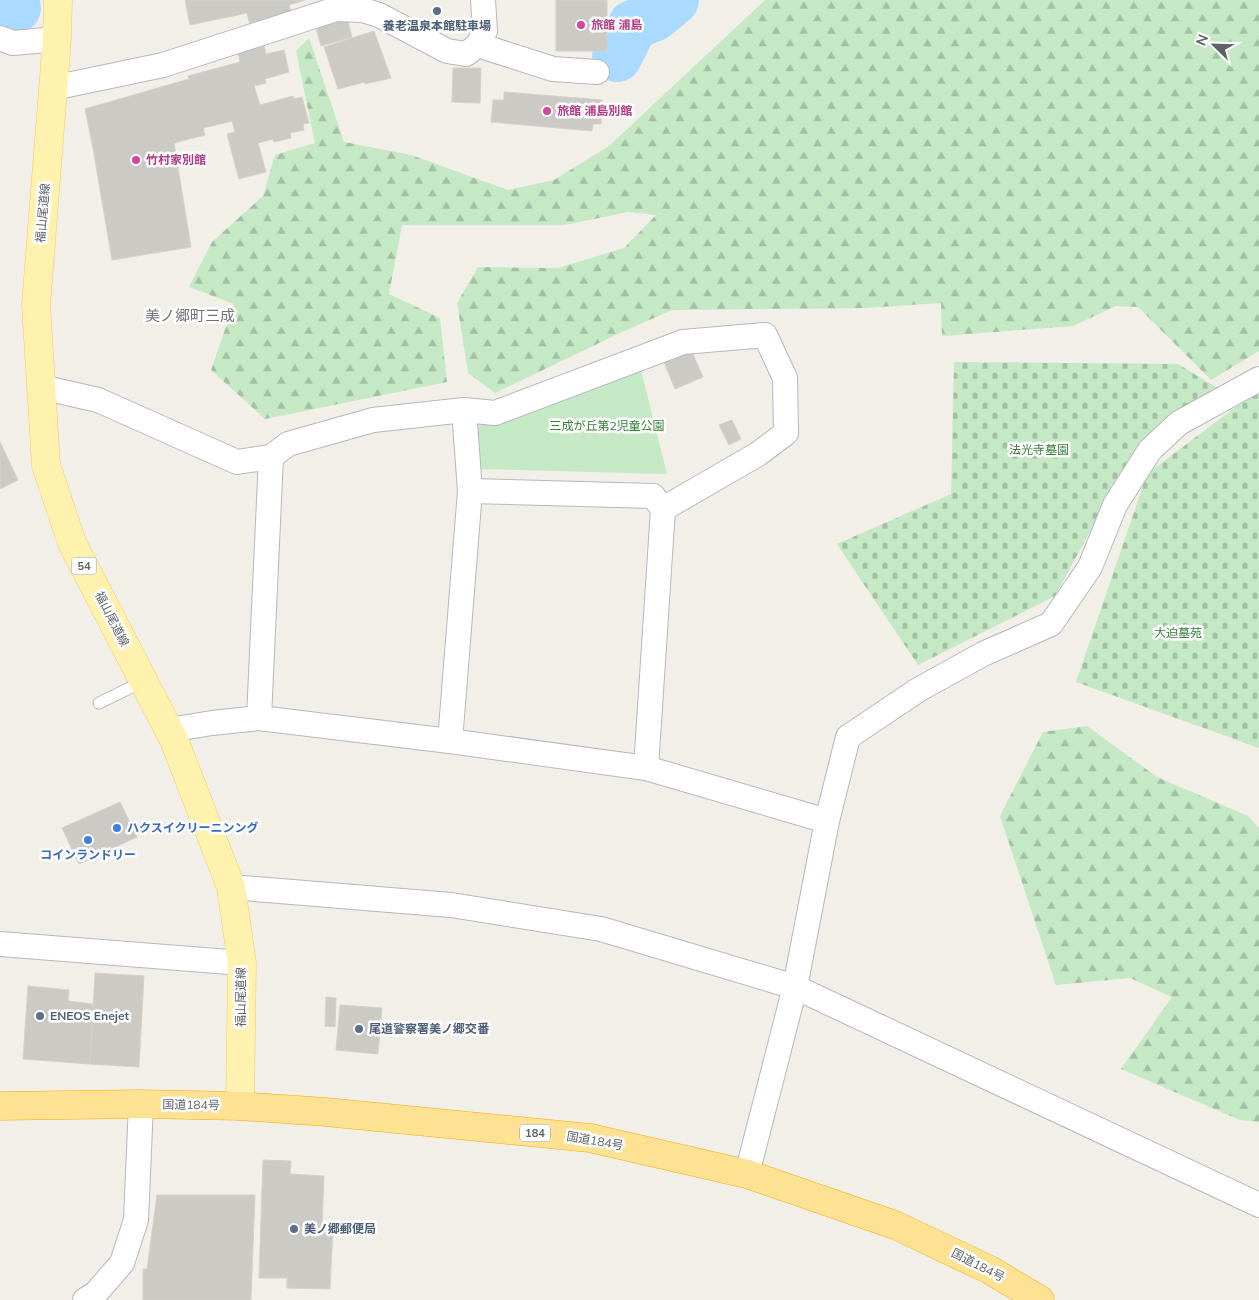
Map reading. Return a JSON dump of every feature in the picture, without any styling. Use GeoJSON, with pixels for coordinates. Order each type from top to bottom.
{"type":"FeatureCollection","features":[{"type":"Feature","properties":{"kind":"highway","name":"国道184号"},"geometry":{"type":"LineString","coordinates":[[0,1106],[141,1104],[240,1106],[336,1113],[590,1138],[747,1174],[895,1225],[990,1270],[1040,1300]]}},
{"type":"Feature","properties":{"kind":"main road","name":"福山尾道線"},"geometry":{"type":"LineString","coordinates":[[58,0],[57,39],[36,305],[46,466],[72,543],[169,730],[231,887],[242,963],[240,1106]]}},
{"type":"Feature","properties":{"kind":"street"},"geometry":{"type":"LineString","coordinates":[[53,88],[163,65],[336,9],[363,10],[379,15],[447,51],[466,54],[478,45],[486,31],[483,0]]}},
{"type":"Feature","properties":{"kind":"street"},"geometry":{"type":"LineString","coordinates":[[4,46],[57,39]]}},
{"type":"Feature","properties":{"kind":"street"},"geometry":{"type":"LineString","coordinates":[[478,45],[553,69],[597,72]]}},
{"type":"Feature","properties":{"kind":"street"},"geometry":{"type":"LineString","coordinates":[[41,387],[98,400],[237,462],[271,457],[288,444],[374,420],[464,410],[495,413],[684,342],[765,335],[785,378],[786,433],[758,454],[663,508]]}},
{"type":"Feature","properties":{"kind":"street"},"geometry":{"type":"LineString","coordinates":[[747,1174],[795,987],[827,821],[848,737],[918,690],[983,654],[1051,624],[1090,567],[1115,505],[1150,450],[1179,423],[1259,379]]}},
{"type":"Feature","properties":{"kind":"street"},"geometry":{"type":"LineString","coordinates":[[450,741],[470,491],[464,410]]}},
{"type":"Feature","properties":{"kind":"street"},"geometry":{"type":"LineString","coordinates":[[259,718],[271,457]]}},
{"type":"Feature","properties":{"kind":"street"},"geometry":{"type":"LineString","coordinates":[[470,491],[653,496],[663,508],[646,768]]}},
{"type":"Feature","properties":{"kind":"street"},"geometry":{"type":"LineString","coordinates":[[169,730],[259,718],[450,741],[646,768],[827,821]]}},
{"type":"Feature","properties":{"kind":"street"},"geometry":{"type":"LineString","coordinates":[[231,887],[451,905],[601,929],[795,987],[1259,1205]]}},
{"type":"Feature","properties":{"kind":"street"},"geometry":{"type":"LineString","coordinates":[[0,944],[242,963]]}},
{"type":"Feature","properties":{"kind":"street"},"geometry":{"type":"LineString","coordinates":[[85,1300],[96,1293],[122,1263],[136,1220],[141,1104]]}},
{"type":"Feature","properties":{"kind":"lane"},"geometry":{"type":"LineString","coordinates":[[99,703],[144,681]]}},
{"type":"Feature","properties":{"kind":"green space"},"geometry":{"type":"Polygon","coordinates":[[[765,0],[1259,0],[1259,351],[1211,380],[1138,307],[1116,306],[1073,326],[942,336],[941,303],[865,308],[672,310],[495,393],[468,373],[457,303],[478,267],[558,268],[624,248],[656,215],[628,212],[565,225],[402,225],[389,294],[440,318],[447,382],[265,419],[211,370],[234,304],[189,287],[212,242],[263,196],[275,155],[315,143],[296,51],[309,38],[344,142],[411,155],[508,190],[554,180],[609,146],[765,0]]]}},
{"type":"Feature","properties":{"kind":"green space","name":"法光寺墓園"},"geometry":{"type":"Polygon","coordinates":[[[954,362],[1178,364],[1219,389],[1101,511],[1055,596],[918,665],[837,544],[951,494],[954,362]]]}},
{"type":"Feature","properties":{"kind":"green space","name":"三成が丘第2児童公園"},"geometry":{"type":"Polygon","coordinates":[[[640,366],[667,474],[480,469],[477,421],[640,366]]]}},
{"type":"Feature","properties":{"kind":"green space","name":"大迫墓苑"},"geometry":{"type":"Polygon","coordinates":[[[1259,393],[1259,748],[1076,682],[1147,474],[1249,397],[1259,393]]]}},
{"type":"Feature","properties":{"kind":"green space"},"geometry":{"type":"Polygon","coordinates":[[[1087,726],[1157,777],[1248,816],[1259,828],[1259,1122],[1240,1120],[1121,1069],[1172,997],[1130,978],[1056,985],[1000,816],[1043,732],[1087,726]]]}},
{"type":"Feature","properties":{"kind":"building"},"geometry":{"type":"Polygon","coordinates":[[[185,0],[305,0],[289,5],[291,13],[250,25],[247,13],[190,25],[185,0]]]}},
{"type":"Feature","properties":{"kind":"building","name":"旅館 浦島"},"geometry":{"type":"Polygon","coordinates":[[[556,0],[607,0],[607,51],[556,51],[556,0]]]}},
{"type":"Feature","properties":{"kind":"building"},"geometry":{"type":"Polygon","coordinates":[[[347,18],[352,37],[321,46],[315,24],[347,18]]]}},
{"type":"Feature","properties":{"kind":"building"},"geometry":{"type":"Polygon","coordinates":[[[374,31],[391,78],[338,89],[324,47],[374,31]]]}},
{"type":"Feature","properties":{"kind":"building","name":"竹村家別館"},"geometry":{"type":"Polygon","coordinates":[[[264,45],[266,54],[284,50],[289,72],[265,79],[266,83],[254,86],[260,105],[293,96],[294,99],[302,97],[309,123],[303,124],[304,130],[290,133],[291,138],[274,142],[273,139],[258,143],[266,172],[239,179],[227,134],[235,132],[232,121],[203,128],[205,135],[174,143],[191,247],[112,260],[85,109],[189,79],[188,76],[240,62],[238,52],[264,45]]]}},
{"type":"Feature","properties":{"kind":"building"},"geometry":{"type":"Polygon","coordinates":[[[453,68],[481,68],[480,103],[452,102],[453,68]]]}},
{"type":"Feature","properties":{"kind":"building","name":"旅館 浦島別館"},"geometry":{"type":"Polygon","coordinates":[[[504,92],[602,100],[601,124],[593,124],[592,131],[491,122],[493,100],[504,100],[504,92]]]}},
{"type":"Feature","properties":{"kind":"building"},"geometry":{"type":"Polygon","coordinates":[[[691,350],[703,377],[675,389],[662,357],[691,350]]]}},
{"type":"Feature","properties":{"kind":"building"},"geometry":{"type":"Polygon","coordinates":[[[732,420],[741,439],[729,445],[719,425],[732,420]]]}},
{"type":"Feature","properties":{"kind":"building"},"geometry":{"type":"Polygon","coordinates":[[[0,442],[18,480],[0,489],[0,442]]]}},
{"type":"Feature","properties":{"kind":"building"},"geometry":{"type":"Polygon","coordinates":[[[120,802],[137,837],[79,864],[62,828],[120,802]]]}},
{"type":"Feature","properties":{"kind":"building"},"geometry":{"type":"Polygon","coordinates":[[[95,973],[144,976],[139,1067],[90,1064],[95,973]]]}},
{"type":"Feature","properties":{"kind":"building"},"geometry":{"type":"Polygon","coordinates":[[[28,986],[69,990],[68,1001],[93,1004],[90,1064],[23,1059],[28,986]]]}},
{"type":"Feature","properties":{"kind":"building"},"geometry":{"type":"Polygon","coordinates":[[[326,997],[336,998],[335,1027],[325,1026],[326,997]]]}},
{"type":"Feature","properties":{"kind":"building","name":"尾道警察署美ノ郷交番"},"geometry":{"type":"Polygon","coordinates":[[[340,1005],[382,1008],[378,1054],[336,1050],[340,1005]]]}},
{"type":"Feature","properties":{"kind":"building"},"geometry":{"type":"Polygon","coordinates":[[[263,1160],[291,1161],[290,1174],[324,1176],[322,1227],[333,1228],[330,1289],[287,1288],[287,1278],[259,1278],[263,1160]]]}},
{"type":"Feature","properties":{"kind":"building"},"geometry":{"type":"Polygon","coordinates":[[[157,1195],[255,1195],[251,1300],[143,1300],[143,1269],[147,1269],[157,1195]]]}},
{"type":"Feature","properties":{"kind":"waterway"},"geometry":{"type":"LineString","coordinates":[[10,0],[16,8]]}},
{"type":"Feature","properties":{"kind":"waterway"},"geometry":{"type":"LineString","coordinates":[[617,57],[633,25],[655,16],[674,0]]}},
{"type":"Feature","properties":{"kind":"place","name":"養老温泉本館駐車場"},"geometry":{"type":"Point","coordinates":[437,11]}},
{"type":"Feature","properties":{"kind":"place","name":"旅館 浦島"},"geometry":{"type":"Point","coordinates":[581,25]}},
{"type":"Feature","properties":{"kind":"place","name":"旅館 浦島別館"},"geometry":{"type":"Point","coordinates":[547,111]}},
{"type":"Feature","properties":{"kind":"place","name":"竹村家別館"},"geometry":{"type":"Point","coordinates":[136,160]}},
{"type":"Feature","properties":{"kind":"place","name":"ハクスイクリーニンング"},"geometry":{"type":"Point","coordinates":[117,828]}},
{"type":"Feature","properties":{"kind":"place","name":"コインランドリー"},"geometry":{"type":"Point","coordinates":[88,840]}},
{"type":"Feature","properties":{"kind":"place","name":"ENEOS Enejet"},"geometry":{"type":"Point","coordinates":[40,1016]}},
{"type":"Feature","properties":{"kind":"place","name":"尾道警察署美ノ郷交番"},"geometry":{"type":"Point","coordinates":[359,1029]}},
{"type":"Feature","properties":{"kind":"place","name":"美ノ郷郵便局"},"geometry":{"type":"Point","coordinates":[294,1229]}},
{"type":"Feature","properties":{"kind":"district","name":"美ノ郷町三成"},"geometry":{"type":"Point","coordinates":[190,316]}}]}
